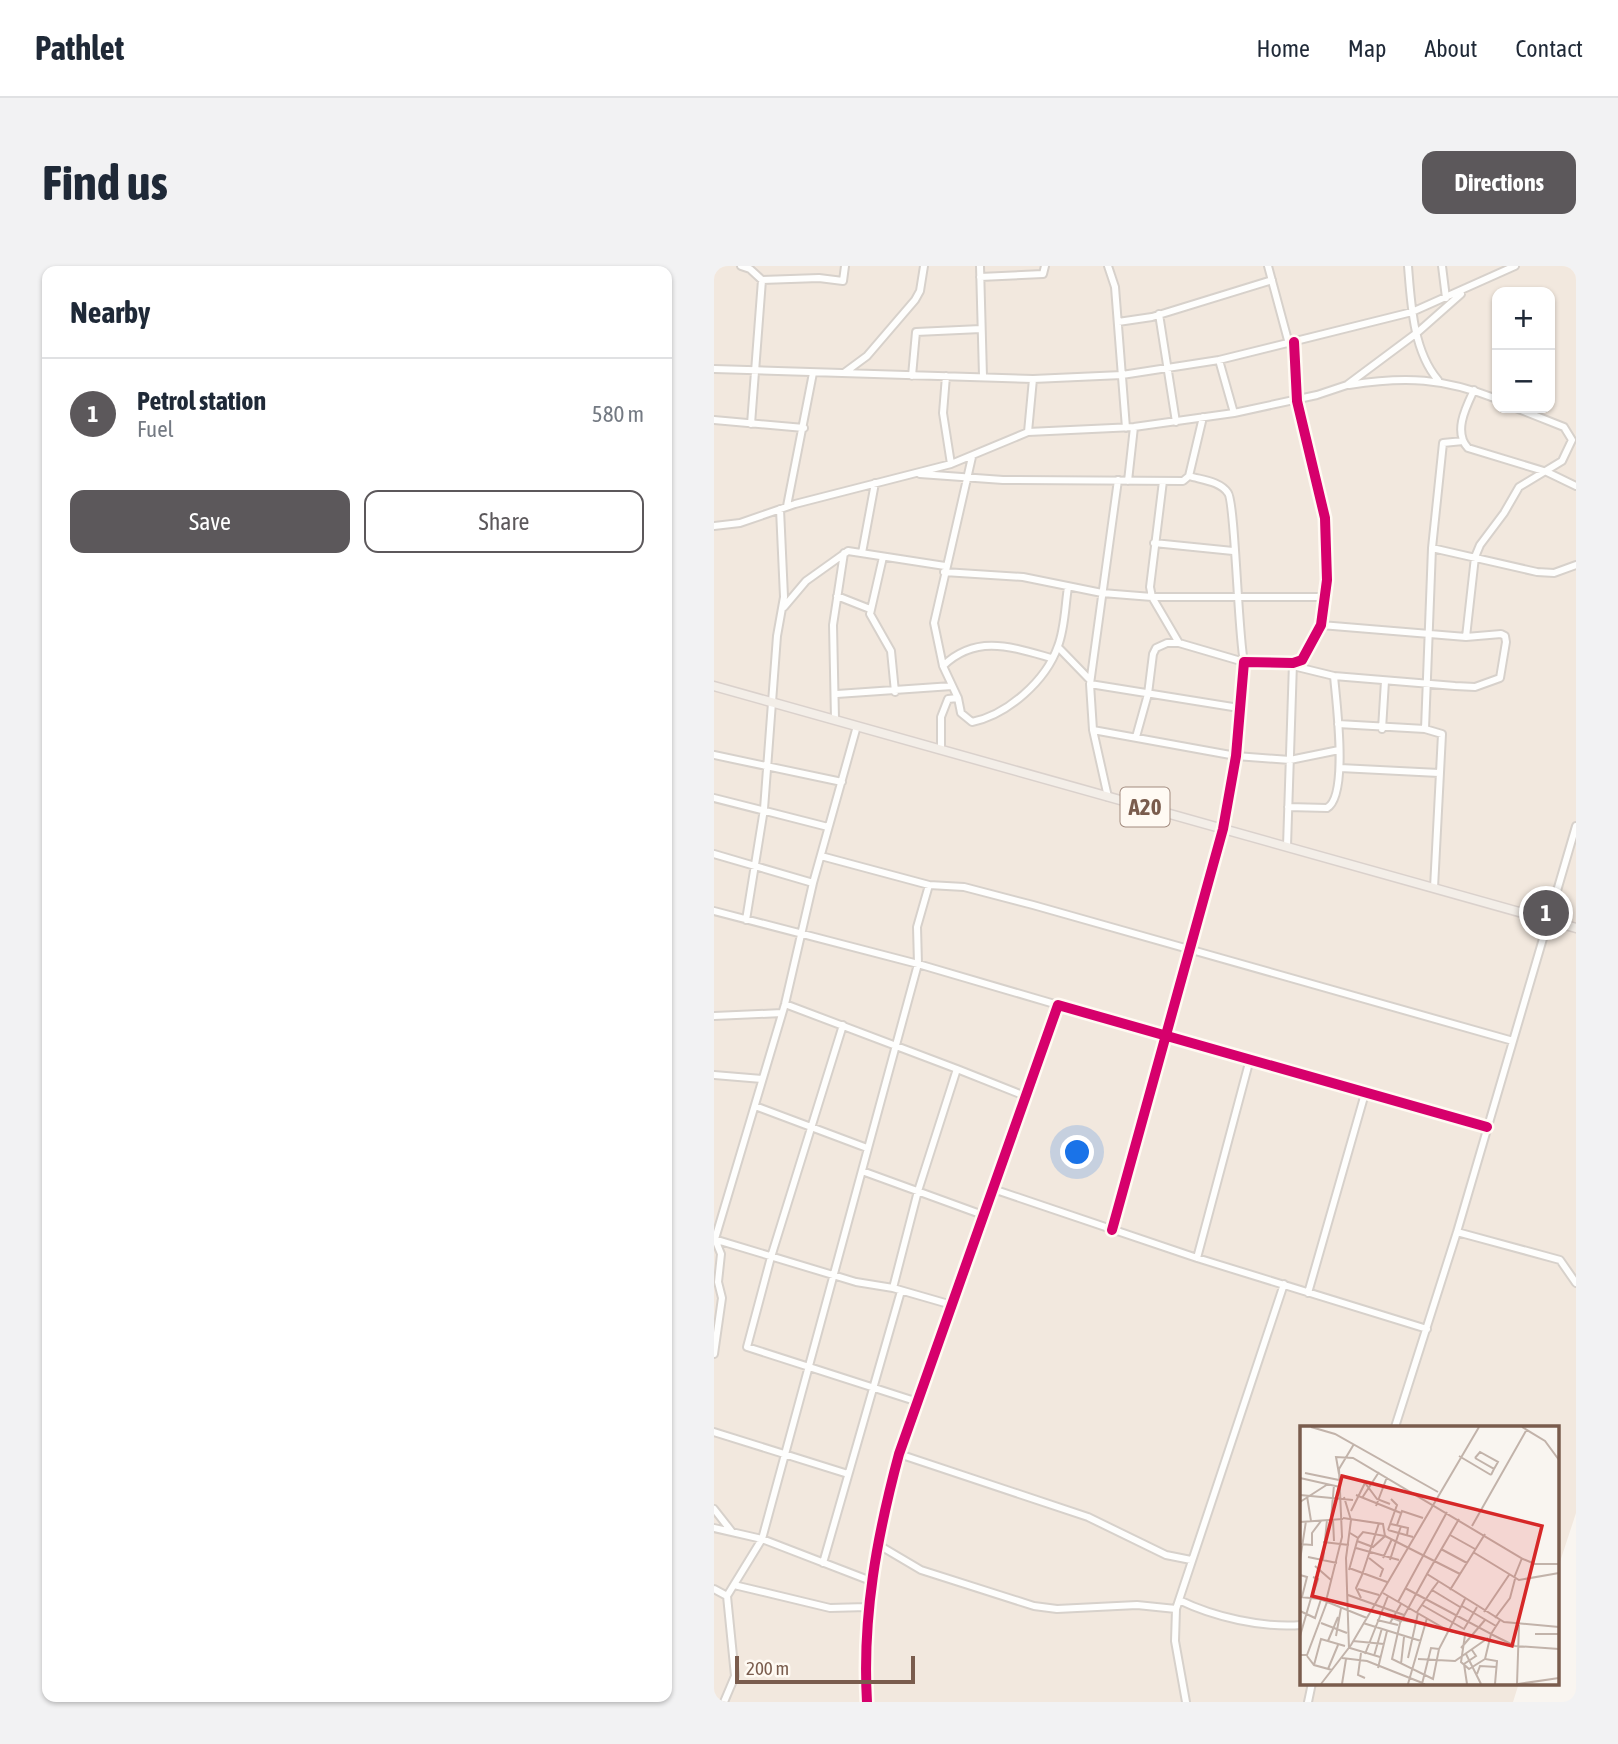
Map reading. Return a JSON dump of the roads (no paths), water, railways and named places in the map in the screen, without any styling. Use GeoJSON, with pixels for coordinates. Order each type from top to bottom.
{"type":"FeatureCollection","features":[{"type":"Feature","properties":{"kind":"main road","name":"A20"},"geometry":{"type":"LineString","coordinates":[[714,686],[1576,928]]}},
{"type":"Feature","properties":{"kind":"street"},"geometry":{"type":"LineString","coordinates":[[741,266],[750,269],[762,280],[819,278],[843,281],[845,266]]}},
{"type":"Feature","properties":{"kind":"street"},"geometry":{"type":"LineString","coordinates":[[844,373],[867,356],[915,300],[920,291],[924,266]]}},
{"type":"Feature","properties":{"kind":"street"},"geometry":{"type":"LineString","coordinates":[[979,266],[983,376]]}},
{"type":"Feature","properties":{"kind":"street"},"geometry":{"type":"LineString","coordinates":[[980,277],[1043,274],[1045,266]]}},
{"type":"Feature","properties":{"kind":"street"},"geometry":{"type":"LineString","coordinates":[[1108,266],[1115,287],[1126,428]]}},
{"type":"Feature","properties":{"kind":"street"},"geometry":{"type":"LineString","coordinates":[[1268,266],[1292,343],[1297,401],[1325,518],[1327,597],[1321,625],[1308,655],[1293,665]]}},
{"type":"Feature","properties":{"kind":"street"},"geometry":{"type":"LineString","coordinates":[[1408,266],[1412,312],[1428,364],[1438,380]]}},
{"type":"Feature","properties":{"kind":"street"},"geometry":{"type":"LineString","coordinates":[[1442,266],[1446,298]]}},
{"type":"Feature","properties":{"kind":"street"},"geometry":{"type":"LineString","coordinates":[[714,369],[1033,379],[1168,370],[1292,343],[1412,312],[1514,266]]}},
{"type":"Feature","properties":{"kind":"street"},"geometry":{"type":"LineString","coordinates":[[751,424],[762,280]]}},
{"type":"Feature","properties":{"kind":"street"},"geometry":{"type":"LineString","coordinates":[[1118,323],[1160,314],[1272,280]]}},
{"type":"Feature","properties":{"kind":"street"},"geometry":{"type":"LineString","coordinates":[[1347,385],[1418,332],[1467,288]]}},
{"type":"Feature","properties":{"kind":"street"},"geometry":{"type":"LineString","coordinates":[[1160,314],[1176,422]]}},
{"type":"Feature","properties":{"kind":"street"},"geometry":{"type":"LineString","coordinates":[[912,376],[916,331],[981,329]]}},
{"type":"Feature","properties":{"kind":"street"},"geometry":{"type":"LineString","coordinates":[[1219,360],[1234,413]]}},
{"type":"Feature","properties":{"kind":"street"},"geometry":{"type":"LineString","coordinates":[[746,920],[764,809],[777,636],[783,608],[783,508],[804,428],[813,373]]}},
{"type":"Feature","properties":{"kind":"street"},"geometry":{"type":"LineString","coordinates":[[946,376],[943,413],[951,464]]}},
{"type":"Feature","properties":{"kind":"street"},"geometry":{"type":"LineString","coordinates":[[1028,432],[1033,379]]}},
{"type":"Feature","properties":{"kind":"street"},"geometry":{"type":"LineString","coordinates":[[714,526],[740,523],[783,508],[951,464],[1028,432],[1126,428],[1176,422],[1297,401],[1347,385],[1389,379],[1438,380],[1492,397]]}},
{"type":"Feature","properties":{"kind":"street"},"geometry":{"type":"LineString","coordinates":[[1474,390],[1463,418],[1462,441],[1468,448],[1547,472],[1576,486]]}},
{"type":"Feature","properties":{"kind":"street"},"geometry":{"type":"LineString","coordinates":[[1466,637],[1475,557],[1480,545],[1519,487],[1547,472],[1569,452],[1572,440],[1569,432],[1527,413]]}},
{"type":"Feature","properties":{"kind":"street"},"geometry":{"type":"LineString","coordinates":[[914,473],[1003,480],[1183,481],[1189,477],[1203,416]]}},
{"type":"Feature","properties":{"kind":"street"},"geometry":{"type":"LineString","coordinates":[[714,420],[804,428]]}},
{"type":"Feature","properties":{"kind":"street"},"geometry":{"type":"LineString","coordinates":[[1128,481],[1134,427]]}},
{"type":"Feature","properties":{"kind":"street"},"geometry":{"type":"LineString","coordinates":[[1425,729],[1432,548],[1443,443],[1462,441]]}},
{"type":"Feature","properties":{"kind":"street"},"geometry":{"type":"LineString","coordinates":[[972,457],[933,628],[943,666],[958,698],[961,713],[969,720],[995,716],[1020,699],[1051,658],[1058,647],[1068,587]]}},
{"type":"Feature","properties":{"kind":"street"},"geometry":{"type":"LineString","coordinates":[[1112,1230],[1223,829],[1236,756],[1244,662],[1236,597],[1232,500],[1227,491],[1215,483],[1189,477]]}},
{"type":"Feature","properties":{"kind":"street"},"geometry":{"type":"LineString","coordinates":[[1108,797],[1093,730],[1090,682],[1118,480]]}},
{"type":"Feature","properties":{"kind":"street"},"geometry":{"type":"LineString","coordinates":[[1163,481],[1154,543],[1152,597],[1179,643]]}},
{"type":"Feature","properties":{"kind":"street"},"geometry":{"type":"LineString","coordinates":[[862,553],[876,483]]}},
{"type":"Feature","properties":{"kind":"street"},"geometry":{"type":"LineString","coordinates":[[1154,543],[1233,551]]}},
{"type":"Feature","properties":{"kind":"street"},"geometry":{"type":"LineString","coordinates":[[1432,548],[1537,572],[1554,573],[1576,565]]}},
{"type":"Feature","properties":{"kind":"street"},"geometry":{"type":"LineString","coordinates":[[783,608],[806,581],[845,553],[883,556],[945,569],[1023,577],[1102,593],[1152,597],[1327,597]]}},
{"type":"Feature","properties":{"kind":"street"},"geometry":{"type":"LineString","coordinates":[[835,719],[833,640],[845,553]]}},
{"type":"Feature","properties":{"kind":"street"},"geometry":{"type":"LineString","coordinates":[[883,556],[870,609],[891,652],[895,692]]}},
{"type":"Feature","properties":{"kind":"street"},"geometry":{"type":"LineString","coordinates":[[837,596],[870,609]]}},
{"type":"Feature","properties":{"kind":"street"},"geometry":{"type":"LineString","coordinates":[[1136,737],[1148,694],[1156,648],[1179,643],[1244,662],[1293,665],[1334,676],[1475,687],[1500,678],[1505,636],[1466,637],[1321,625]]}},
{"type":"Feature","properties":{"kind":"street"},"geometry":{"type":"LineString","coordinates":[[943,666],[975,646],[987,644],[1051,658]]}},
{"type":"Feature","properties":{"kind":"street"},"geometry":{"type":"LineString","coordinates":[[1058,647],[1090,682],[1239,708]]}},
{"type":"Feature","properties":{"kind":"street"},"geometry":{"type":"LineString","coordinates":[[1287,846],[1293,665]]}},
{"type":"Feature","properties":{"kind":"street"},"geometry":{"type":"LineString","coordinates":[[1288,807],[1327,808],[1332,805],[1340,768],[1334,676]]}},
{"type":"Feature","properties":{"kind":"street"},"geometry":{"type":"LineString","coordinates":[[1382,729],[1385,681]]}},
{"type":"Feature","properties":{"kind":"street"},"geometry":{"type":"LineString","coordinates":[[836,694],[952,686]]}},
{"type":"Feature","properties":{"kind":"street"},"geometry":{"type":"LineString","coordinates":[[941,750],[942,711],[948,699],[958,698]]}},
{"type":"Feature","properties":{"kind":"street"},"geometry":{"type":"LineString","coordinates":[[1338,724],[1382,729],[1425,729],[1442,734],[1434,888]]}},
{"type":"Feature","properties":{"kind":"street"},"geometry":{"type":"LineString","coordinates":[[714,1354],[717,1316],[722,1298],[718,1282],[721,1254],[714,1239],[785,1004],[813,883],[857,726]]}},
{"type":"Feature","properties":{"kind":"street"},"geometry":{"type":"LineString","coordinates":[[1093,730],[1236,756],[1290,760],[1339,750]]}},
{"type":"Feature","properties":{"kind":"street"},"geometry":{"type":"LineString","coordinates":[[714,756],[768,764],[842,782]]}},
{"type":"Feature","properties":{"kind":"street"},"geometry":{"type":"LineString","coordinates":[[1340,768],[1439,773]]}},
{"type":"Feature","properties":{"kind":"street"},"geometry":{"type":"LineString","coordinates":[[714,798],[828,827]]}},
{"type":"Feature","properties":{"kind":"street"},"geometry":{"type":"LineString","coordinates":[[1395,1426],[1457,1232],[1576,826]]}},
{"type":"Feature","properties":{"kind":"street"},"geometry":{"type":"LineString","coordinates":[[714,854],[813,883]]}},
{"type":"Feature","properties":{"kind":"street"},"geometry":{"type":"LineString","coordinates":[[821,856],[929,885],[964,887],[1513,1041]]}},
{"type":"Feature","properties":{"kind":"street"},"geometry":{"type":"LineString","coordinates":[[727,1597],[762,1539],[810,1367],[832,1275],[897,1047],[918,964],[917,927],[929,885]]}},
{"type":"Feature","properties":{"kind":"street"},"geometry":{"type":"LineString","coordinates":[[714,911],[800,936],[918,964],[1166,1036],[1366,1090],[1487,1127]]}},
{"type":"Feature","properties":{"kind":"street"},"geometry":{"type":"LineString","coordinates":[[785,1004],[1025,1096]]}},
{"type":"Feature","properties":{"kind":"street"},"geometry":{"type":"LineString","coordinates":[[867,1702],[867,1607],[877,1544],[899,1454],[1058,1005]]}},
{"type":"Feature","properties":{"kind":"street"},"geometry":{"type":"LineString","coordinates":[[714,1016],[782,1013]]}},
{"type":"Feature","properties":{"kind":"street"},"geometry":{"type":"LineString","coordinates":[[843,1025],[771,1257],[747,1347],[918,1402]]}},
{"type":"Feature","properties":{"kind":"street"},"geometry":{"type":"LineString","coordinates":[[1197,1258],[1250,1059]]}},
{"type":"Feature","properties":{"kind":"street"},"geometry":{"type":"LineString","coordinates":[[893,1288],[918,1191],[957,1069]]}},
{"type":"Feature","properties":{"kind":"street"},"geometry":{"type":"LineString","coordinates":[[714,1075],[762,1079]]}},
{"type":"Feature","properties":{"kind":"street"},"geometry":{"type":"LineString","coordinates":[[1308,1293],[1366,1090]]}},
{"type":"Feature","properties":{"kind":"street"},"geometry":{"type":"LineString","coordinates":[[755,1106],[867,1148]]}},
{"type":"Feature","properties":{"kind":"street"},"geometry":{"type":"LineString","coordinates":[[862,1171],[983,1215]]}},
{"type":"Feature","properties":{"kind":"street"},"geometry":{"type":"LineString","coordinates":[[993,1189],[1197,1258],[1427,1329]]}},
{"type":"Feature","properties":{"kind":"street"},"geometry":{"type":"LineString","coordinates":[[1457,1232],[1560,1260],[1576,1283]]}},
{"type":"Feature","properties":{"kind":"street"},"geometry":{"type":"LineString","coordinates":[[714,1239],[832,1275],[893,1288],[952,1305]]}},
{"type":"Feature","properties":{"kind":"street"},"geometry":{"type":"LineString","coordinates":[[1186,1702],[1175,1641],[1176,1609],[1284,1284]]}},
{"type":"Feature","properties":{"kind":"street"},"geometry":{"type":"LineString","coordinates":[[823,1563],[901,1291]]}},
{"type":"Feature","properties":{"kind":"street"},"geometry":{"type":"LineString","coordinates":[[714,1432],[848,1474]]}},
{"type":"Feature","properties":{"kind":"street"},"geometry":{"type":"LineString","coordinates":[[899,1454],[1088,1517],[1112,1526],[1166,1555],[1191,1560]]}},
{"type":"Feature","properties":{"kind":"street"},"geometry":{"type":"LineString","coordinates":[[714,1509],[732,1532]]}},
{"type":"Feature","properties":{"kind":"street"},"geometry":{"type":"LineString","coordinates":[[714,1528],[762,1539],[871,1581]]}},
{"type":"Feature","properties":{"kind":"street"},"geometry":{"type":"LineString","coordinates":[[877,1544],[921,1570],[1034,1606],[1057,1609],[1137,1605],[1176,1609]]}},
{"type":"Feature","properties":{"kind":"street"},"geometry":{"type":"LineString","coordinates":[[734,1586],[830,1608],[867,1607]]}},
{"type":"Feature","properties":{"kind":"street"},"geometry":{"type":"LineString","coordinates":[[714,1589],[723,1592],[727,1597],[735,1676],[724,1702]]}},
{"type":"Feature","properties":{"kind":"street"},"geometry":{"type":"LineString","coordinates":[[1179,1600],[1196,1608],[1268,1625],[1300,1625]]}},
{"type":"Feature","properties":{"kind":"street"},"geometry":{"type":"LineString","coordinates":[[1308,1702],[1312,1684]]}},
{"type":"Feature","properties":{"kind":"place","name":"Petrol station"},"geometry":{"type":"Point","coordinates":[1546,913]}}]}
